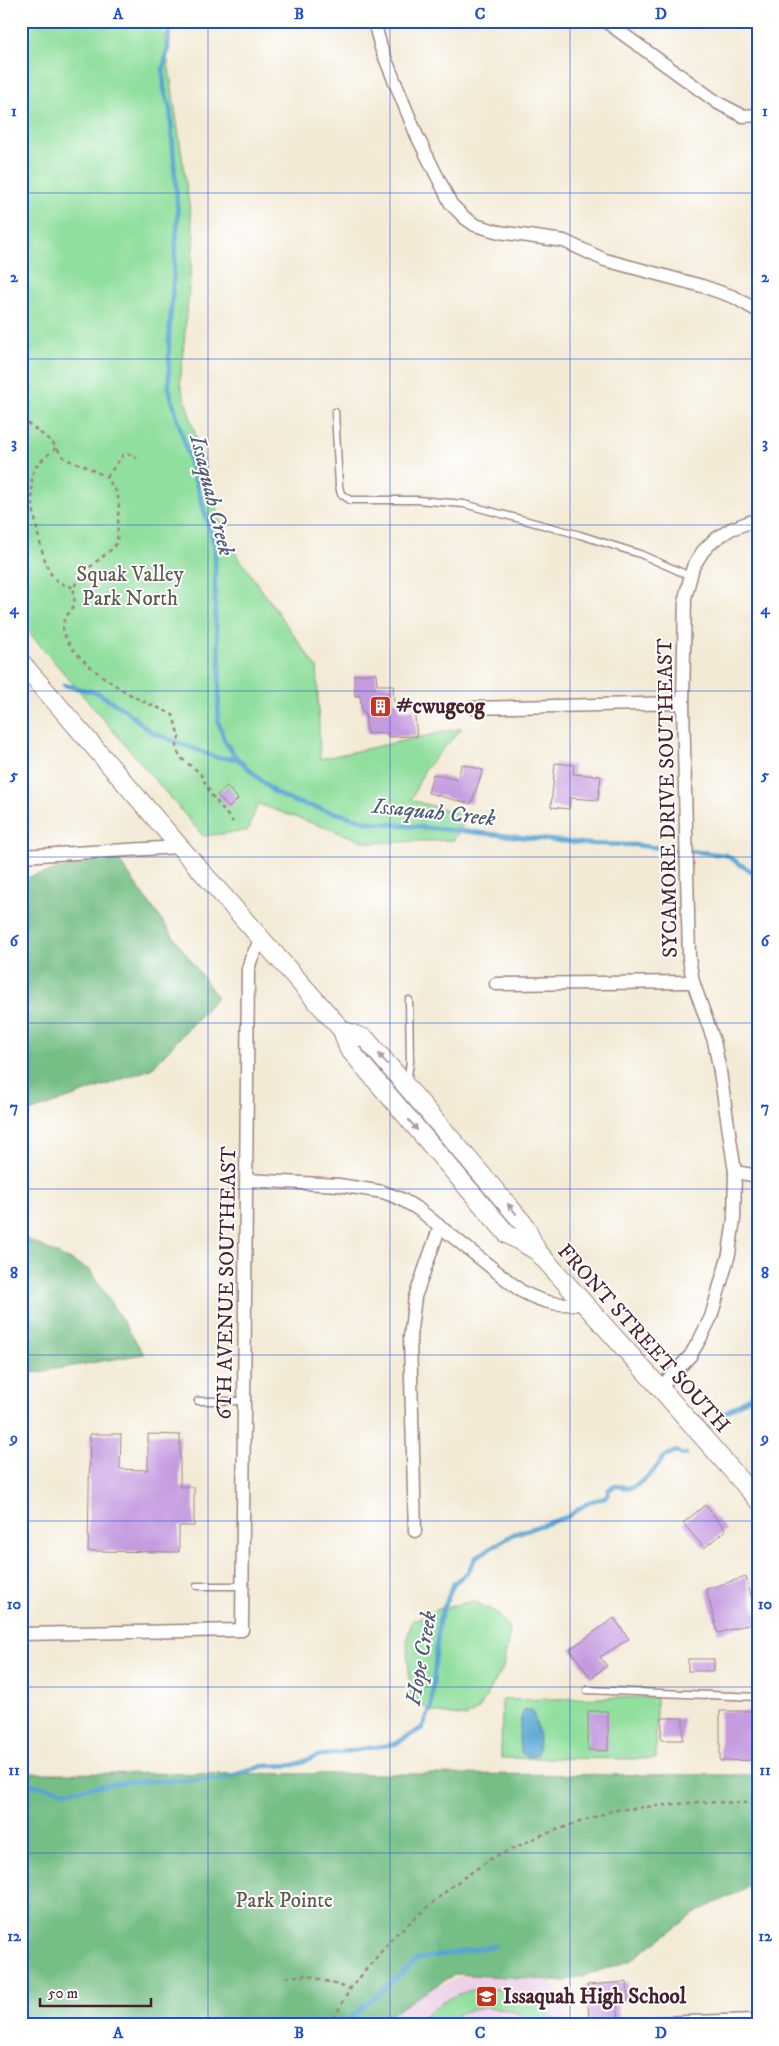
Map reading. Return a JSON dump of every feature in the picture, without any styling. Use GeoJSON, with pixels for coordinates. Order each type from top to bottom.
{"type":"FeatureCollection","features":[{"type":"Feature","properties":{"kind":"main road","name":"FRONT STREET SOUTH"},"geometry":{"type":"LineString","coordinates":[[21,662],[180,848],[342,1030],[348,1048],[507,1234],[537,1250]]}},
{"type":"Feature","properties":{"kind":"main road","name":"FRONT STREET SOUTH"},"geometry":{"type":"LineString","coordinates":[[342,1030],[366,1039],[524,1224],[537,1250],[758,1500]]}},
{"type":"Feature","properties":{"kind":"main road"},"geometry":{"type":"LineString","coordinates":[[429,1144],[445,1132]]}},
{"type":"Feature","properties":{"kind":"street"},"geometry":{"type":"LineString","coordinates":[[374,21],[381,48],[417,136],[451,204],[465,218],[475,225],[499,232],[564,241],[605,260],[702,286],[734,298],[758,311]]}},
{"type":"Feature","properties":{"kind":"street"},"geometry":{"type":"LineString","coordinates":[[605,21],[718,103],[743,116],[758,115]]}},
{"type":"Feature","properties":{"kind":"street","name":"SYCAMORE DRIVE SOUTHEAST"},"geometry":{"type":"LineString","coordinates":[[660,1388],[690,1356],[711,1317],[729,1254],[734,1219],[735,1172],[714,1041],[693,982],[687,933],[683,703],[685,598],[690,576],[703,551],[714,540],[730,529],[758,519]]}},
{"type":"Feature","properties":{"kind":"street"},"geometry":{"type":"LineString","coordinates":[[473,708],[683,703]]}},
{"type":"Feature","properties":{"kind":"street"},"geometry":{"type":"LineString","coordinates":[[23,854],[180,848]]}},
{"type":"Feature","properties":{"kind":"street","name":"6TH AVENUE SOUTHEAST"},"geometry":{"type":"LineString","coordinates":[[21,1634],[242,1630],[248,970],[251,959],[262,939]]}},
{"type":"Feature","properties":{"kind":"street"},"geometry":{"type":"LineString","coordinates":[[496,984],[693,982]]}},
{"type":"Feature","properties":{"kind":"street"},"geometry":{"type":"LineString","coordinates":[[735,1172],[758,1176]]}},
{"type":"Feature","properties":{"kind":"street"},"geometry":{"type":"LineString","coordinates":[[247,1180],[338,1185],[383,1192],[418,1209],[521,1291],[554,1305],[584,1304]]}},
{"type":"Feature","properties":{"kind":"street"},"geometry":{"type":"LineString","coordinates":[[415,1531],[410,1336],[416,1297],[440,1226]]}},
{"type":"Feature","properties":{"kind":"lane"},"geometry":{"type":"LineString","coordinates":[[335,412],[339,486],[341,494],[350,500],[416,500],[464,504],[640,554],[690,576]]}},
{"type":"Feature","properties":{"kind":"lane"},"geometry":{"type":"LineString","coordinates":[[406,1086],[410,1062],[409,1000]]}},
{"type":"Feature","properties":{"kind":"lane"},"geometry":{"type":"LineString","coordinates":[[198,1401],[245,1401]]}},
{"type":"Feature","properties":{"kind":"lane"},"geometry":{"type":"LineString","coordinates":[[197,1586],[243,1586]]}},
{"type":"Feature","properties":{"kind":"lane"},"geometry":{"type":"LineString","coordinates":[[587,1690],[758,1696]]}},
{"type":"Feature","properties":{"kind":"lane"},"geometry":{"type":"LineString","coordinates":[[656,2020],[758,2016]]}},
{"type":"Feature","properties":{"kind":"path"},"geometry":{"type":"LineString","coordinates":[[21,418],[52,442],[66,459],[107,477],[117,493],[119,502],[117,542],[114,547],[88,570],[74,588],[73,608],[63,622],[62,630],[74,652],[101,675],[135,698],[173,715],[179,737],[176,748],[181,758],[200,773],[212,796],[233,822]]}},
{"type":"Feature","properties":{"kind":"path"},"geometry":{"type":"LineString","coordinates":[[56,448],[34,468],[30,482],[32,505],[45,562],[51,574],[60,583],[74,588]]}},
{"type":"Feature","properties":{"kind":"path"},"geometry":{"type":"LineString","coordinates":[[107,477],[123,455],[129,454],[137,458]]}},
{"type":"Feature","properties":{"kind":"path"},"geometry":{"type":"LineString","coordinates":[[330,2025],[350,1989],[395,1935],[452,1886],[492,1858],[542,1835],[615,1810],[698,1802],[758,1803]]}},
{"type":"Feature","properties":{"kind":"path"},"geometry":{"type":"LineString","coordinates":[[286,1977],[307,1975],[350,1989]]}},
{"type":"Feature","properties":{"kind":"shaded area","name":"Issaquah High School"},"geometry":{"type":"Polygon","coordinates":[[[483,1967],[548,1972],[572,2025],[359,2025],[361,2020],[483,1967]]]}},
{"type":"Feature","properties":{"kind":"green space","name":"Squak Valley Park North"},"geometry":{"type":"Polygon","coordinates":[[[21,21],[162,21],[194,238],[180,383],[227,541],[317,668],[320,759],[462,728],[425,769],[411,800],[468,816],[454,840],[369,843],[258,804],[247,831],[203,836],[21,623],[21,21]]]}},
{"type":"Feature","properties":{"kind":"green space"},"geometry":{"type":"Polygon","coordinates":[[[115,855],[217,997],[151,1069],[21,1115],[21,879],[115,855]]]}},
{"type":"Feature","properties":{"kind":"green space"},"geometry":{"type":"Polygon","coordinates":[[[21,1236],[90,1270],[144,1354],[21,1375],[21,1236]]]}},
{"type":"Feature","properties":{"kind":"green space"},"geometry":{"type":"Polygon","coordinates":[[[474,1601],[497,1613],[510,1629],[503,1668],[479,1709],[467,1717],[432,1712],[410,1697],[407,1639],[412,1621],[441,1608],[474,1601]]]}},
{"type":"Feature","properties":{"kind":"green space"},"geometry":{"type":"Polygon","coordinates":[[[656,1697],[656,1759],[501,1758],[502,1700],[656,1697]]]}},
{"type":"Feature","properties":{"kind":"green space","name":"Park Pointe"},"geometry":{"type":"Polygon","coordinates":[[[21,1773],[758,1775],[758,1882],[697,1912],[630,1961],[565,1981],[456,1974],[401,2007],[379,2025],[21,2025],[21,1773]]]}},
{"type":"Feature","properties":{"kind":"green space"},"geometry":{"type":"Polygon","coordinates":[[[482,1988],[505,1990],[526,1997],[544,2008],[561,2025],[535,2025],[520,2014],[508,2010],[484,2007],[460,2013],[442,2025],[416,2025],[430,2011],[446,2000],[482,1988]]]}},
{"type":"Feature","properties":{"kind":"water"},"geometry":{"type":"Polygon","coordinates":[[[525,1709],[532,1711],[539,1738],[537,1755],[529,1757],[521,1753],[519,1743],[520,1724],[525,1709]]]}},
{"type":"Feature","properties":{"kind":"building","name":"#cwugeog"},"geometry":{"type":"Polygon","coordinates":[[[376,673],[377,685],[393,685],[394,702],[398,702],[399,711],[414,709],[417,736],[387,737],[387,733],[367,734],[365,712],[362,712],[360,696],[355,696],[354,675],[376,673]]]}},
{"type":"Feature","properties":{"kind":"building"},"geometry":{"type":"Polygon","coordinates":[[[555,763],[574,765],[573,774],[601,776],[598,800],[570,798],[569,809],[551,807],[555,763]]]}},
{"type":"Feature","properties":{"kind":"building","name":"#cwugeog"},"geometry":{"type":"Polygon","coordinates":[[[462,764],[483,770],[471,804],[428,793],[433,774],[457,780],[462,764]]]}},
{"type":"Feature","properties":{"kind":"building"},"geometry":{"type":"Polygon","coordinates":[[[227,786],[238,799],[229,808],[217,795],[227,786]]]}},
{"type":"Feature","properties":{"kind":"building"},"geometry":{"type":"Polygon","coordinates":[[[90,1434],[121,1434],[120,1469],[148,1470],[148,1434],[180,1435],[180,1487],[194,1487],[194,1526],[179,1526],[179,1552],[88,1551],[90,1434]]]}},
{"type":"Feature","properties":{"kind":"building"},"geometry":{"type":"Polygon","coordinates":[[[705,1505],[726,1530],[704,1548],[683,1523],[705,1505]]]}},
{"type":"Feature","properties":{"kind":"building"},"geometry":{"type":"Polygon","coordinates":[[[746,1577],[758,1622],[718,1633],[706,1589],[746,1577]]]}},
{"type":"Feature","properties":{"kind":"building"},"geometry":{"type":"Polygon","coordinates":[[[614,1618],[629,1639],[600,1657],[607,1666],[591,1678],[570,1649],[614,1618]]]}},
{"type":"Feature","properties":{"kind":"building"},"geometry":{"type":"Polygon","coordinates":[[[688,1659],[714,1659],[714,1671],[688,1671],[688,1659]]]}},
{"type":"Feature","properties":{"kind":"building"},"geometry":{"type":"Polygon","coordinates":[[[588,1711],[608,1711],[608,1751],[588,1750],[588,1711]]]}},
{"type":"Feature","properties":{"kind":"building"},"geometry":{"type":"Polygon","coordinates":[[[720,1711],[755,1711],[755,1760],[720,1761],[720,1711]]]}},
{"type":"Feature","properties":{"kind":"building"},"geometry":{"type":"Polygon","coordinates":[[[662,1718],[683,1718],[683,1740],[661,1740],[662,1718]]]}},
{"type":"Feature","properties":{"kind":"building"},"geometry":{"type":"Polygon","coordinates":[[[627,1982],[628,2001],[617,2002],[619,2020],[589,2022],[587,1985],[627,1982]]]}},
{"type":"Feature","properties":{"kind":"waterway","name":"Issaquah Creek"},"geometry":{"type":"LineString","coordinates":[[169,21],[168,48],[163,69],[164,89],[170,108],[178,215],[169,336],[169,389],[215,548],[215,618],[220,660],[218,721],[224,740],[235,756],[274,792],[292,801],[369,822],[726,855],[758,876]]}},
{"type":"Feature","properties":{"kind":"waterway"},"geometry":{"type":"LineString","coordinates":[[64,685],[98,693],[125,710],[151,732],[215,757],[238,759]]}},
{"type":"Feature","properties":{"kind":"waterway","name":"Hope Creek"},"geometry":{"type":"LineString","coordinates":[[718,1417],[758,1392]]}},
{"type":"Feature","properties":{"kind":"waterway","name":"Hope Creek"},"geometry":{"type":"LineString","coordinates":[[21,1783],[67,1791],[126,1782],[222,1779],[263,1766],[294,1765],[317,1756],[395,1744],[422,1728],[431,1708],[439,1620],[454,1583],[468,1572],[476,1557],[514,1534],[567,1517],[589,1502],[605,1498],[608,1490],[615,1486],[630,1488],[636,1486],[652,1473],[664,1457],[676,1451],[682,1455],[686,1454]]}},
{"type":"Feature","properties":{"kind":"waterway"},"geometry":{"type":"LineString","coordinates":[[347,2025],[350,2018],[418,1959],[495,1946]]}},
{"type":"Feature","properties":{"kind":"place","name":"#cwugeog"},"geometry":{"type":"Point","coordinates":[380,706]}},
{"type":"Feature","properties":{"kind":"place","name":"Issaquah High School"},"geometry":{"type":"Point","coordinates":[487,1996]}}]}
